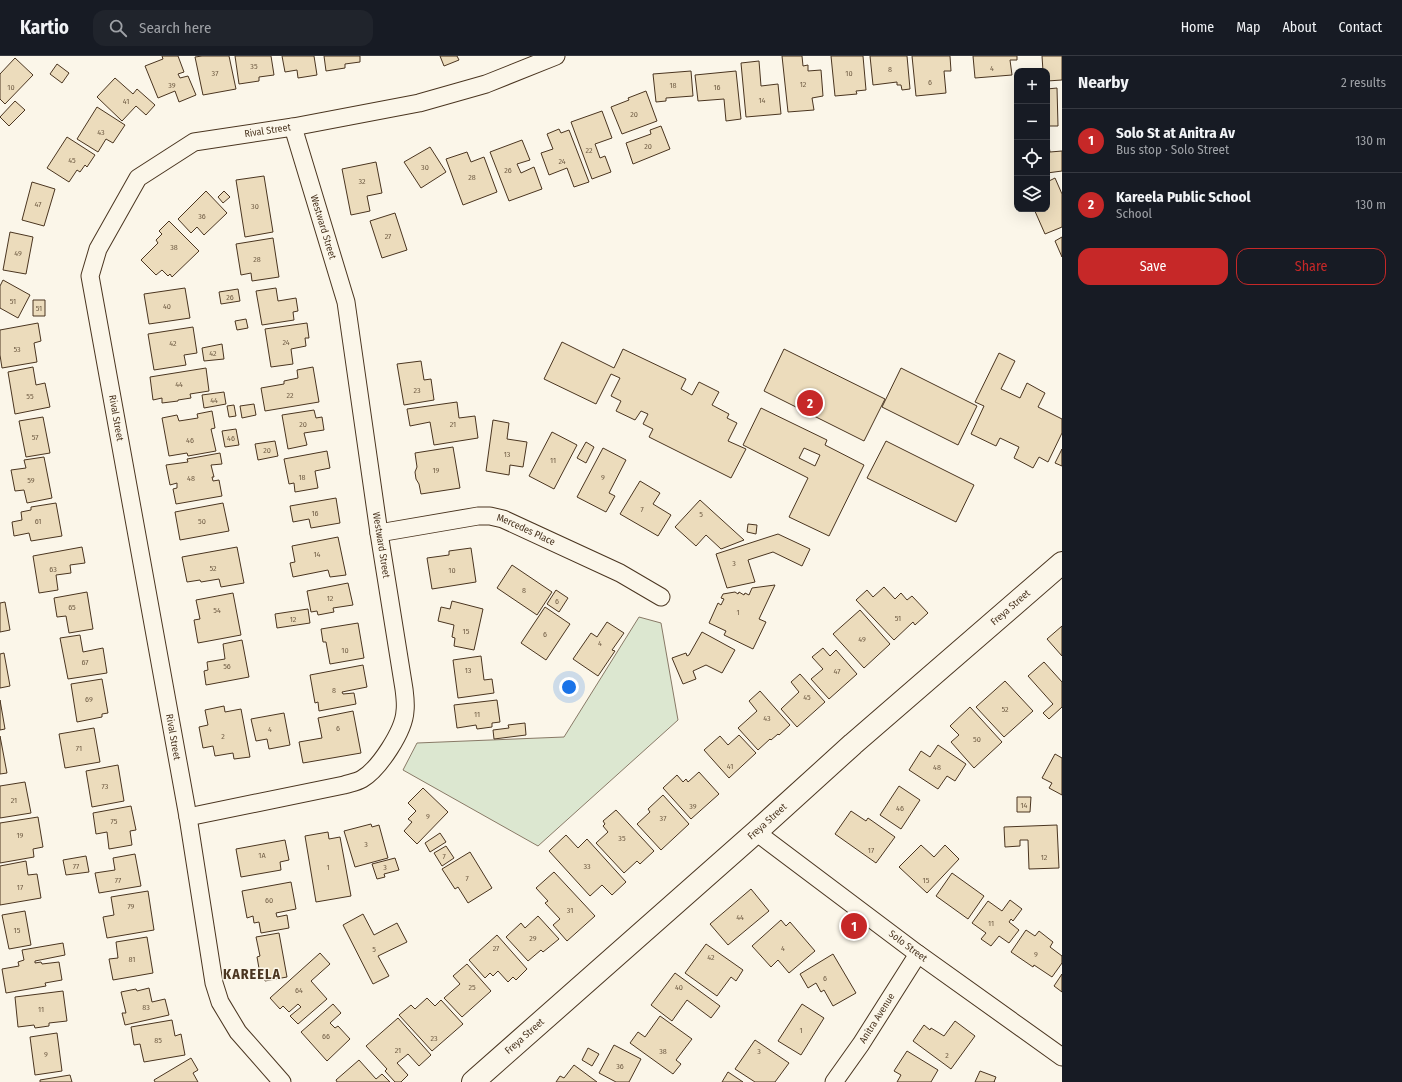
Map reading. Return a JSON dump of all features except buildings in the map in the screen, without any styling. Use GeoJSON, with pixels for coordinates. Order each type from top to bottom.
{"type":"FeatureCollection","features":[{"type":"Feature","properties":{"kind":"street","name":"Rival Street"},"geometry":{"type":"LineString","coordinates":[[282,1082],[238,1032],[229,1018],[214,983],[188,817],[90,276],[98,249],[138,178],[194,142],[293,127],[419,103],[486,84],[556,56]]}},
{"type":"Feature","properties":{"kind":"street","name":"Westward Street"},"geometry":{"type":"LineString","coordinates":[[188,817],[350,783],[362,779],[389,751],[400,729],[405,713],[404,690],[379,533],[346,302],[293,127]]}},
{"type":"Feature","properties":{"kind":"street","name":"Mercedes Place"},"geometry":{"type":"LineString","coordinates":[[379,533],[478,516],[490,516],[503,519],[620,573],[662,597]]}},
{"type":"Feature","properties":{"kind":"street","name":"Freya Street"},"geometry":{"type":"LineString","coordinates":[[474,1082],[756,832],[852,744],[1062,563]]}},
{"type":"Feature","properties":{"kind":"street","name":"Solo Street"},"geometry":{"type":"LineString","coordinates":[[756,832],[918,954],[1062,1056]]}},
{"type":"Feature","properties":{"kind":"street","name":"Anitra Avenue"},"geometry":{"type":"LineString","coordinates":[[834,1082],[861,1044],[918,954]]}},
{"type":"Feature","properties":{"kind":"green space"},"geometry":{"type":"Polygon","coordinates":[[[639,617],[661,623],[678,720],[538,846],[403,770],[417,743],[564,737],[639,617]]]}},
{"type":"Feature","properties":{"kind":"place","name":"Kareela Public School"},"geometry":{"type":"Point","coordinates":[810,403]}},
{"type":"Feature","properties":{"kind":"place","name":"Solo St at Anitra Av"},"geometry":{"type":"Point","coordinates":[854,926]}},
{"type":"Feature","properties":{"kind":"district","name":"KAREELA"},"geometry":{"type":"Point","coordinates":[252,974]}}]}
